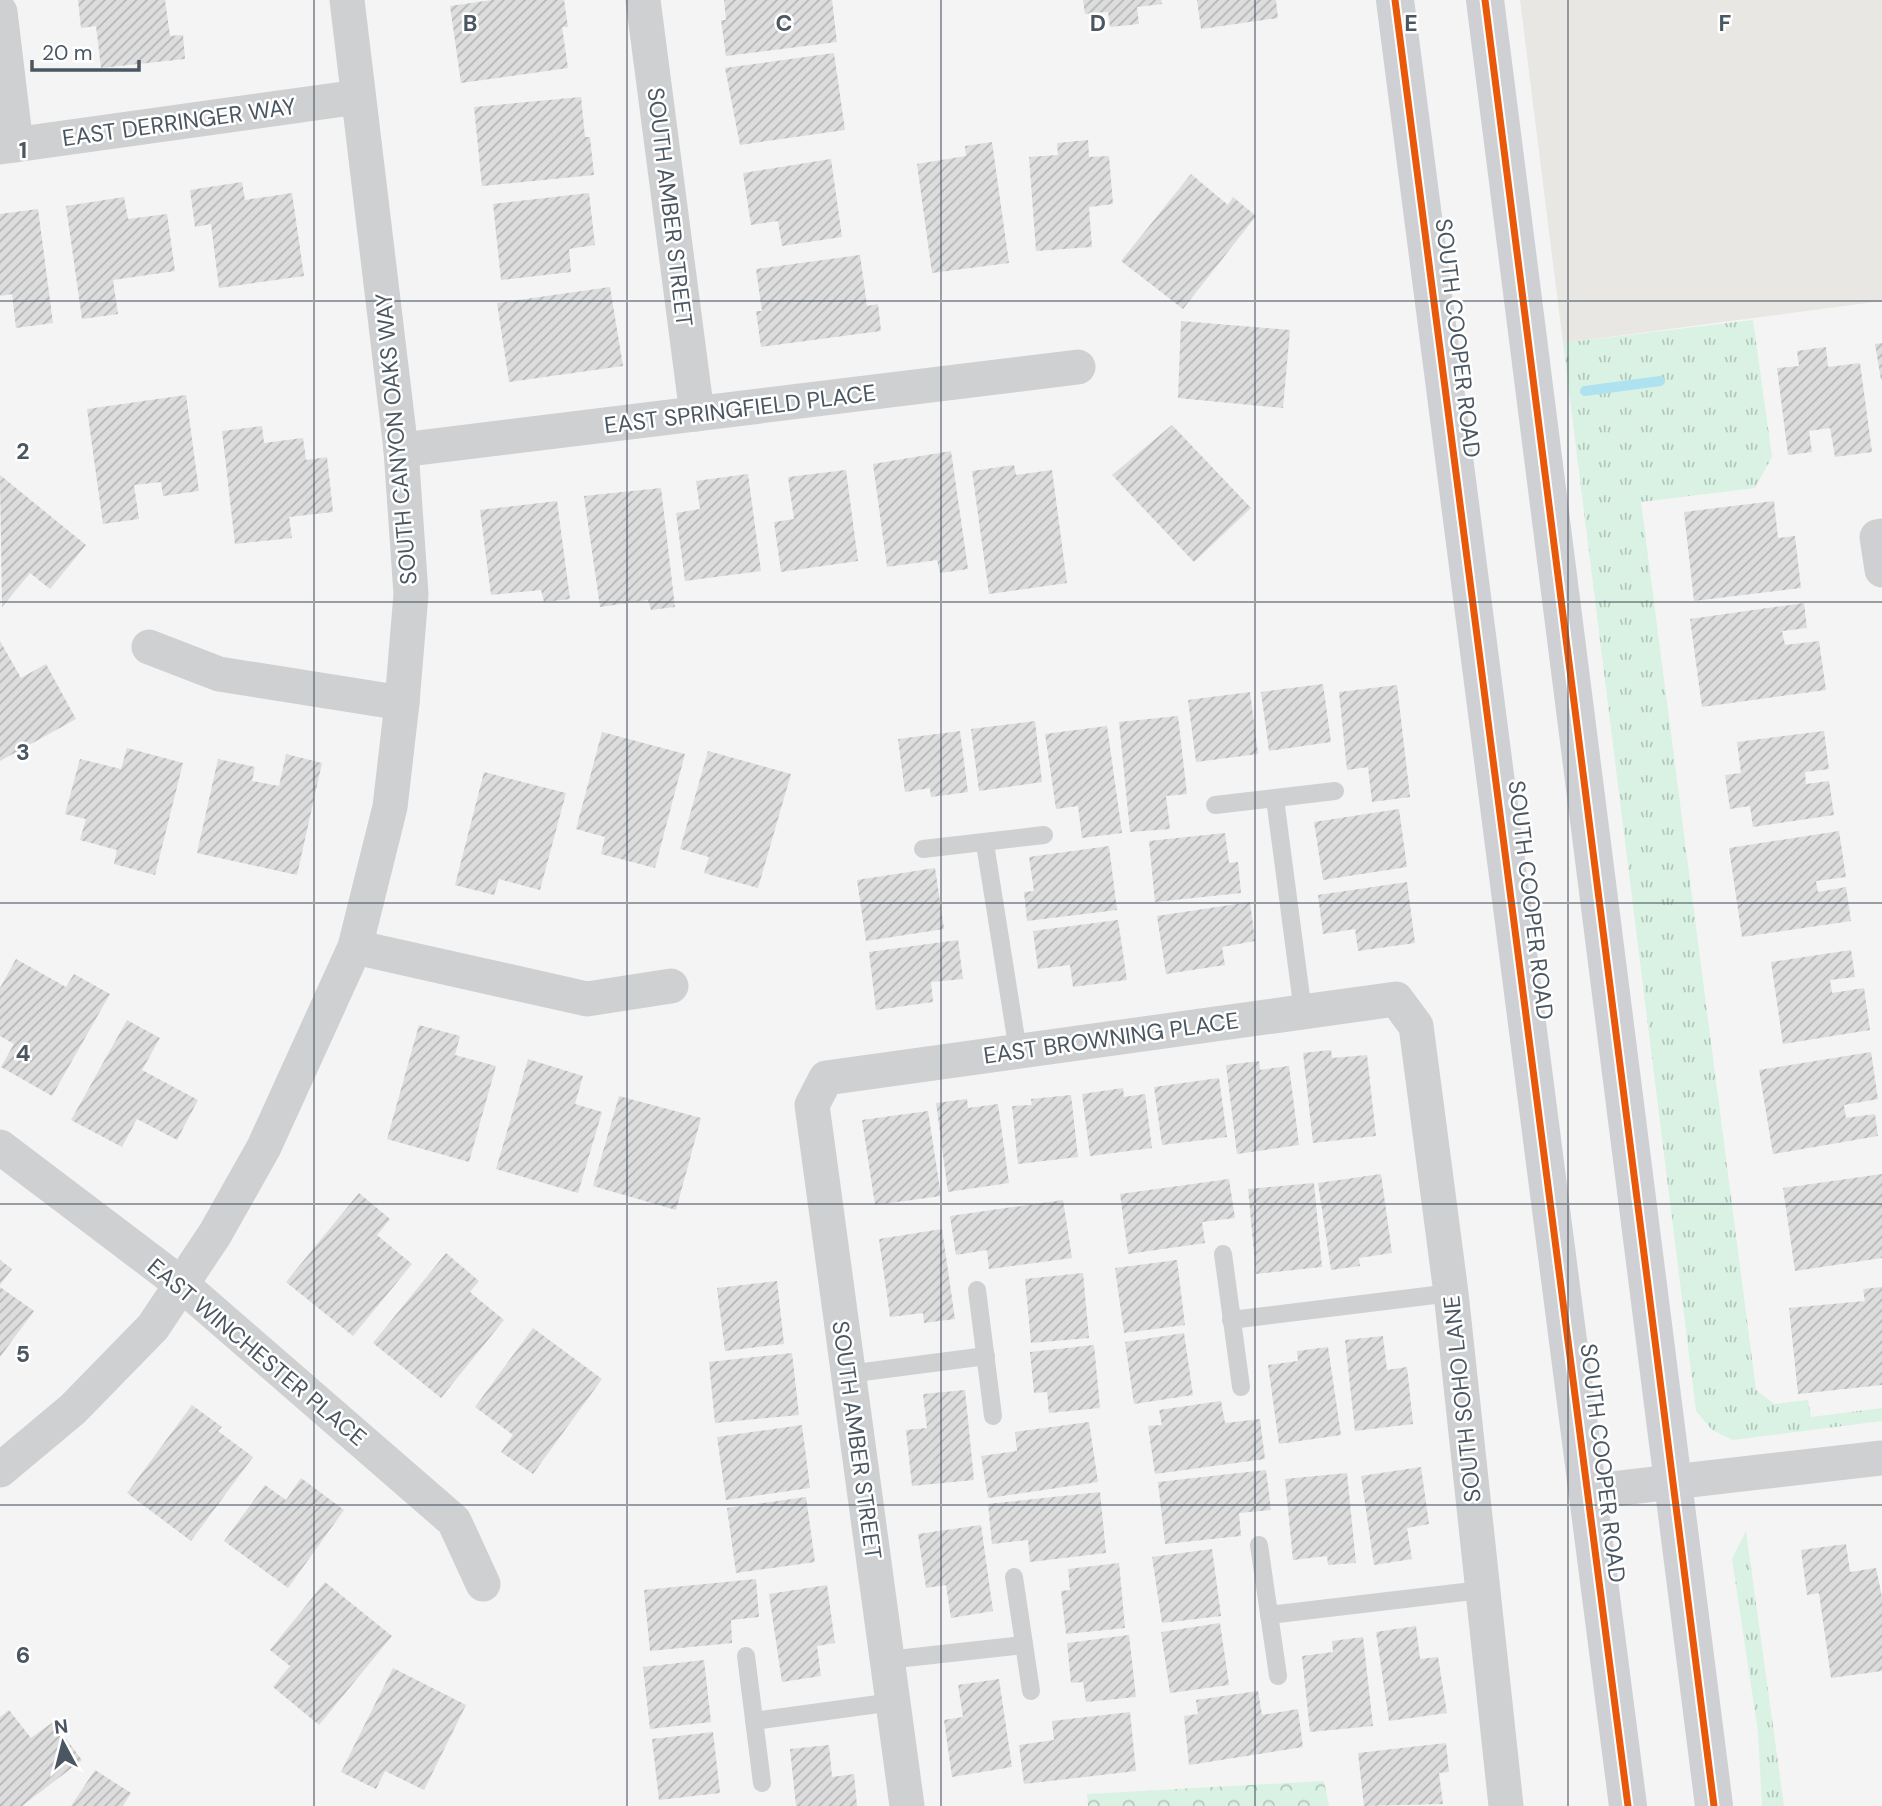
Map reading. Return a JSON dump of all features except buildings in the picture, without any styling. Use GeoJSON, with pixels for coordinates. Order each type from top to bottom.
{"type":"FeatureCollection","features":[{"type":"Feature","properties":{"kind":"main road","name":"SOUTH COOPER ROAD"},"geometry":{"type":"LineString","coordinates":[[1395,0],[1628,1806]]}},
{"type":"Feature","properties":{"kind":"main road"},"geometry":{"type":"LineString","coordinates":[[1485,0],[1714,1806]]}},
{"type":"Feature","properties":{"kind":"street","name":"SOUTH CANYON OAKS WAY"},"geometry":{"type":"LineString","coordinates":[[0,1470],[73,1409],[153,1327],[215,1234],[264,1147],[355,947],[390,807],[411,594],[401,450],[347,0]]}},
{"type":"Feature","properties":{"kind":"street","name":"SOUTH AMBER STREET"},"geometry":{"type":"LineString","coordinates":[[643,0],[698,414]]}},
{"type":"Feature","properties":{"kind":"street"},"geometry":{"type":"LineString","coordinates":[[0,12],[8,146]]}},
{"type":"Feature","properties":{"kind":"street","name":"EAST DERRINGER WAY"},"geometry":{"type":"LineString","coordinates":[[8,146],[358,97]]}},
{"type":"Feature","properties":{"kind":"street","name":"EAST SPRINGFIELD PLACE"},"geometry":{"type":"LineString","coordinates":[[401,450],[1078,367]]}},
{"type":"Feature","properties":{"kind":"street"},"geometry":{"type":"LineString","coordinates":[[149,647],[219,674],[402,703]]}},
{"type":"Feature","properties":{"kind":"street"},"geometry":{"type":"LineString","coordinates":[[355,947],[587,999],[671,986]]}},
{"type":"Feature","properties":{"kind":"street","name":"EAST BROWNING PLACE"},"geometry":{"type":"LineString","coordinates":[[826,1077],[1396,999]]}},
{"type":"Feature","properties":{"kind":"street","name":"SOUTH SOHO LANE"},"geometry":{"type":"LineString","coordinates":[[1396,999],[1416,1027],[1451,1293],[1506,1806]]}},
{"type":"Feature","properties":{"kind":"street","name":"SOUTH AMBER STREET"},"geometry":{"type":"LineString","coordinates":[[826,1077],[812,1105],[907,1806]]}},
{"type":"Feature","properties":{"kind":"street","name":"EAST WINCHESTER PLACE"},"geometry":{"type":"LineString","coordinates":[[0,1147],[181,1284],[454,1521],[483,1584]]}},
{"type":"Feature","properties":{"kind":"street"},"geometry":{"type":"LineString","coordinates":[[1586,1492],[1882,1458]]}},
{"type":"Feature","properties":{"kind":"lane"},"geometry":{"type":"LineString","coordinates":[[1215,805],[1335,791]]}},
{"type":"Feature","properties":{"kind":"lane"},"geometry":{"type":"LineString","coordinates":[[1275,799],[1303,1012]]}},
{"type":"Feature","properties":{"kind":"lane"},"geometry":{"type":"LineString","coordinates":[[923,849],[985,844],[1044,835]]}},
{"type":"Feature","properties":{"kind":"lane"},"geometry":{"type":"LineString","coordinates":[[985,844],[1018,1051]]}},
{"type":"Feature","properties":{"kind":"lane"},"geometry":{"type":"LineString","coordinates":[[1223,1254],[1241,1387]]}},
{"type":"Feature","properties":{"kind":"lane"},"geometry":{"type":"LineString","coordinates":[[977,1290],[993,1416]]}},
{"type":"Feature","properties":{"kind":"lane"},"geometry":{"type":"LineString","coordinates":[[1231,1320],[1451,1293]]}},
{"type":"Feature","properties":{"kind":"lane"},"geometry":{"type":"LineString","coordinates":[[848,1374],[986,1356]]}},
{"type":"Feature","properties":{"kind":"lane"},"geometry":{"type":"LineString","coordinates":[[1259,1545],[1278,1676]]}},
{"type":"Feature","properties":{"kind":"lane"},"geometry":{"type":"LineString","coordinates":[[1014,1577],[1031,1691]]}},
{"type":"Feature","properties":{"kind":"lane"},"geometry":{"type":"LineString","coordinates":[[1269,1615],[1481,1590]]}},
{"type":"Feature","properties":{"kind":"lane"},"geometry":{"type":"LineString","coordinates":[[887,1660],[1024,1644]]}},
{"type":"Feature","properties":{"kind":"lane"},"geometry":{"type":"LineString","coordinates":[[746,1656],[762,1783]]}},
{"type":"Feature","properties":{"kind":"lane"},"geometry":{"type":"LineString","coordinates":[[754,1721],[893,1702]]}},
{"type":"Feature","properties":{"kind":"shaded area"},"geometry":{"type":"Polygon","coordinates":[[[1520,0],[1882,0],[1882,301],[1563,343],[1520,0]]]}},
{"type":"Feature","properties":{"kind":"green space"},"geometry":{"type":"Polygon","coordinates":[[[1753,320],[1772,457],[1755,488],[1641,502],[1756,1390],[1774,1404],[1808,1400],[1811,1417],[1882,1408],[1882,1421],[1733,1440],[1712,1430],[1696,1411],[1563,343],[1753,320]]]}},
{"type":"Feature","properties":{"kind":"green space"},"geometry":{"type":"Polygon","coordinates":[[[1746,1531],[1784,1806],[1762,1806],[1758,1732],[1732,1559],[1746,1531]]]}},
{"type":"Feature","properties":{"kind":"green space"},"geometry":{"type":"Polygon","coordinates":[[[1324,1781],[1329,1806],[1088,1806],[1087,1794],[1324,1781]]]}},
{"type":"Feature","properties":{"kind":"waterway"},"geometry":{"type":"LineString","coordinates":[[1585,391],[1660,381]]}},
{"type":"Feature","properties":{"kind":"cycle path"},"geometry":{"type":"LineString","coordinates":[[1395,0],[1628,1806]]}},
{"type":"Feature","properties":{"kind":"cycle path"},"geometry":{"type":"LineString","coordinates":[[1485,0],[1714,1806]]}}]}
